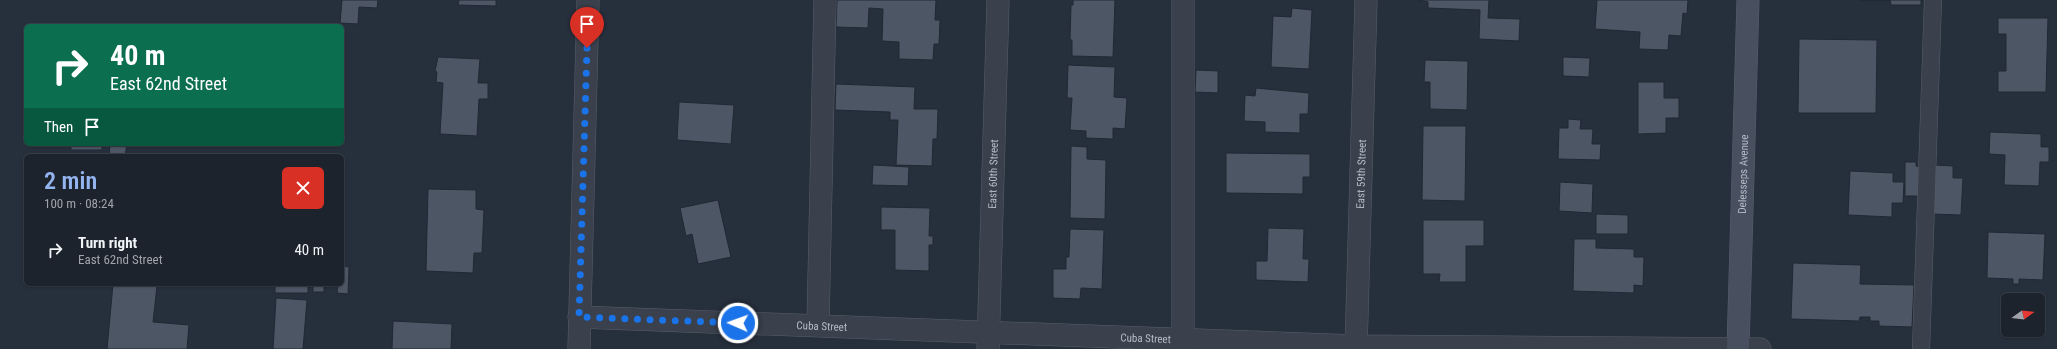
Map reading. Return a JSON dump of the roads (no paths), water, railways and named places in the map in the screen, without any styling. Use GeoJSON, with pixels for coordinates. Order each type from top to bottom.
{"type":"FeatureCollection","features":[{"type":"Feature","properties":{"kind":"main road","name":"Delesseps Avenue"},"geometry":{"type":"LineString","coordinates":[[1745,349],[1748,0]]}},
{"type":"Feature","properties":{"kind":"street"},"geometry":{"type":"LineString","coordinates":[[579,349],[588,0]]}},
{"type":"Feature","properties":{"kind":"street"},"geometry":{"type":"LineString","coordinates":[[818,326],[825,0]]}},
{"type":"Feature","properties":{"kind":"street","name":"East 60th Street"},"geometry":{"type":"LineString","coordinates":[[988,340],[998,0]]}},
{"type":"Feature","properties":{"kind":"street"},"geometry":{"type":"LineString","coordinates":[[1183,0],[1183,339]]}},
{"type":"Feature","properties":{"kind":"street","name":"East 59th Street"},"geometry":{"type":"LineString","coordinates":[[1356,348],[1366,0]]}},
{"type":"Feature","properties":{"kind":"street","name":"Cuba Street"},"geometry":{"type":"LineString","coordinates":[[579,317],[818,326],[988,340],[1183,339],[1356,348],[1745,349]]}},
{"type":"Feature","properties":{"kind":"lane"},"geometry":{"type":"LineString","coordinates":[[1921,349],[1933,0]]}}]}
